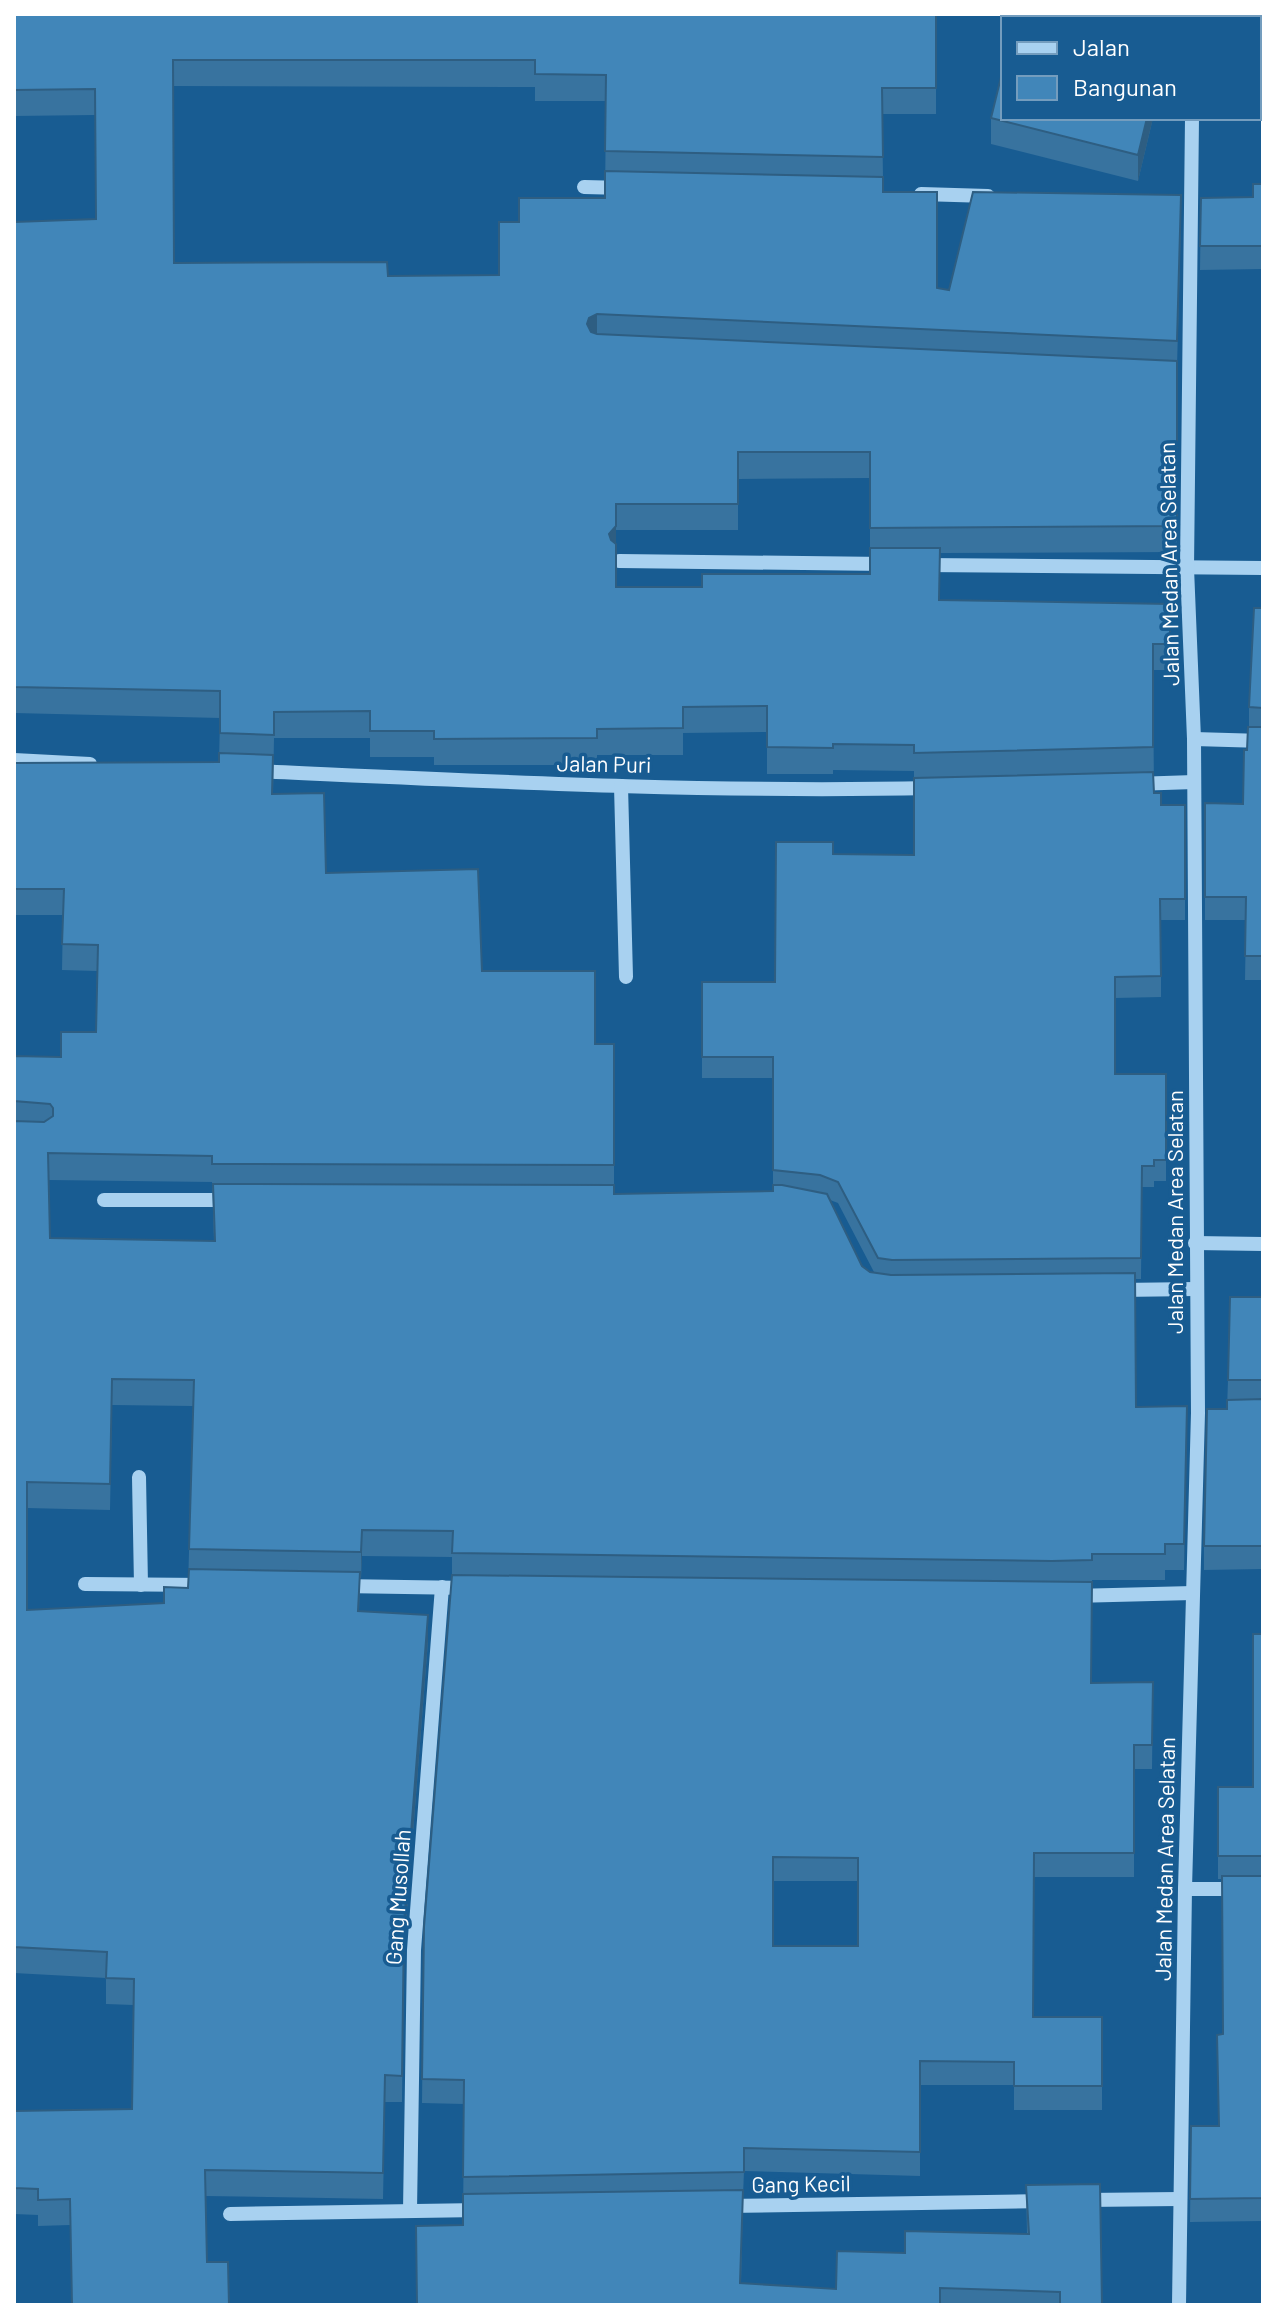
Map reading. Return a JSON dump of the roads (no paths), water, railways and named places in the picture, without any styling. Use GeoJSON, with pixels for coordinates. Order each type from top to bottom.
{"type":"FeatureCollection","features":[{"type":"Feature","properties":{"kind":"street","name":"Jalan Medan Area Selatan"},"geometry":{"type":"LineString","coordinates":[[1179,2305],[1193,1593],[1204,1413],[1195,1243],[1194,739],[1187,568],[1192,120]]}},
{"type":"Feature","properties":{"kind":"street"},"geometry":{"type":"LineString","coordinates":[[584,187],[641,189]]}},
{"type":"Feature","properties":{"kind":"street"},"geometry":{"type":"LineString","coordinates":[[908,194],[1003,196]]}},
{"type":"Feature","properties":{"kind":"street"},"geometry":{"type":"LineString","coordinates":[[1176,200],[1192,200]]}},
{"type":"Feature","properties":{"kind":"street"},"geometry":{"type":"LineString","coordinates":[[1172,377],[1188,378]]}},
{"type":"Feature","properties":{"kind":"street"},"geometry":{"type":"LineString","coordinates":[[619,561],[1263,568]]}},
{"type":"Feature","properties":{"kind":"street"},"geometry":{"type":"LineString","coordinates":[[1194,739],[1263,741]]}},
{"type":"Feature","properties":{"kind":"street"},"geometry":{"type":"LineString","coordinates":[[14,760],[112,765]]}},
{"type":"Feature","properties":{"kind":"street","name":"Jalan Puri"},"geometry":{"type":"LineString","coordinates":[[239,770],[621,786],[859,790],[939,788]]}},
{"type":"Feature","properties":{"kind":"street"},"geometry":{"type":"LineString","coordinates":[[1114,784],[1194,782]]}},
{"type":"Feature","properties":{"kind":"street"},"geometry":{"type":"LineString","coordinates":[[621,786],[626,977]]}},
{"type":"Feature","properties":{"kind":"street"},"geometry":{"type":"LineString","coordinates":[[104,1200],[247,1200]]}},
{"type":"Feature","properties":{"kind":"street"},"geometry":{"type":"LineString","coordinates":[[1195,1243],[1263,1244]]}},
{"type":"Feature","properties":{"kind":"street"},"geometry":{"type":"LineString","coordinates":[[1104,1290],[1196,1289]]}},
{"type":"Feature","properties":{"kind":"street"},"geometry":{"type":"LineString","coordinates":[[139,1477],[141,1585]]}},
{"type":"Feature","properties":{"kind":"street"},"geometry":{"type":"LineString","coordinates":[[85,1584],[220,1585]]}},
{"type":"Feature","properties":{"kind":"street"},"geometry":{"type":"LineString","coordinates":[[331,1586],[489,1588]]}},
{"type":"Feature","properties":{"kind":"street","name":"Gang Musollah"},"geometry":{"type":"LineString","coordinates":[[410,2211],[414,1950],[442,1587]]}},
{"type":"Feature","properties":{"kind":"street"},"geometry":{"type":"LineString","coordinates":[[1052,1597],[1193,1593]]}},
{"type":"Feature","properties":{"kind":"street"},"geometry":{"type":"LineString","coordinates":[[1185,1889],[1263,1889]]}},
{"type":"Feature","properties":{"kind":"street"},"geometry":{"type":"LineString","coordinates":[[1069,2201],[1180,2199]]}},
{"type":"Feature","properties":{"kind":"street","name":"Gang Kecil"},"geometry":{"type":"LineString","coordinates":[[703,2207],[1053,2201]]}},
{"type":"Feature","properties":{"kind":"street"},"geometry":{"type":"LineString","coordinates":[[230,2214],[496,2210]]}}]}
